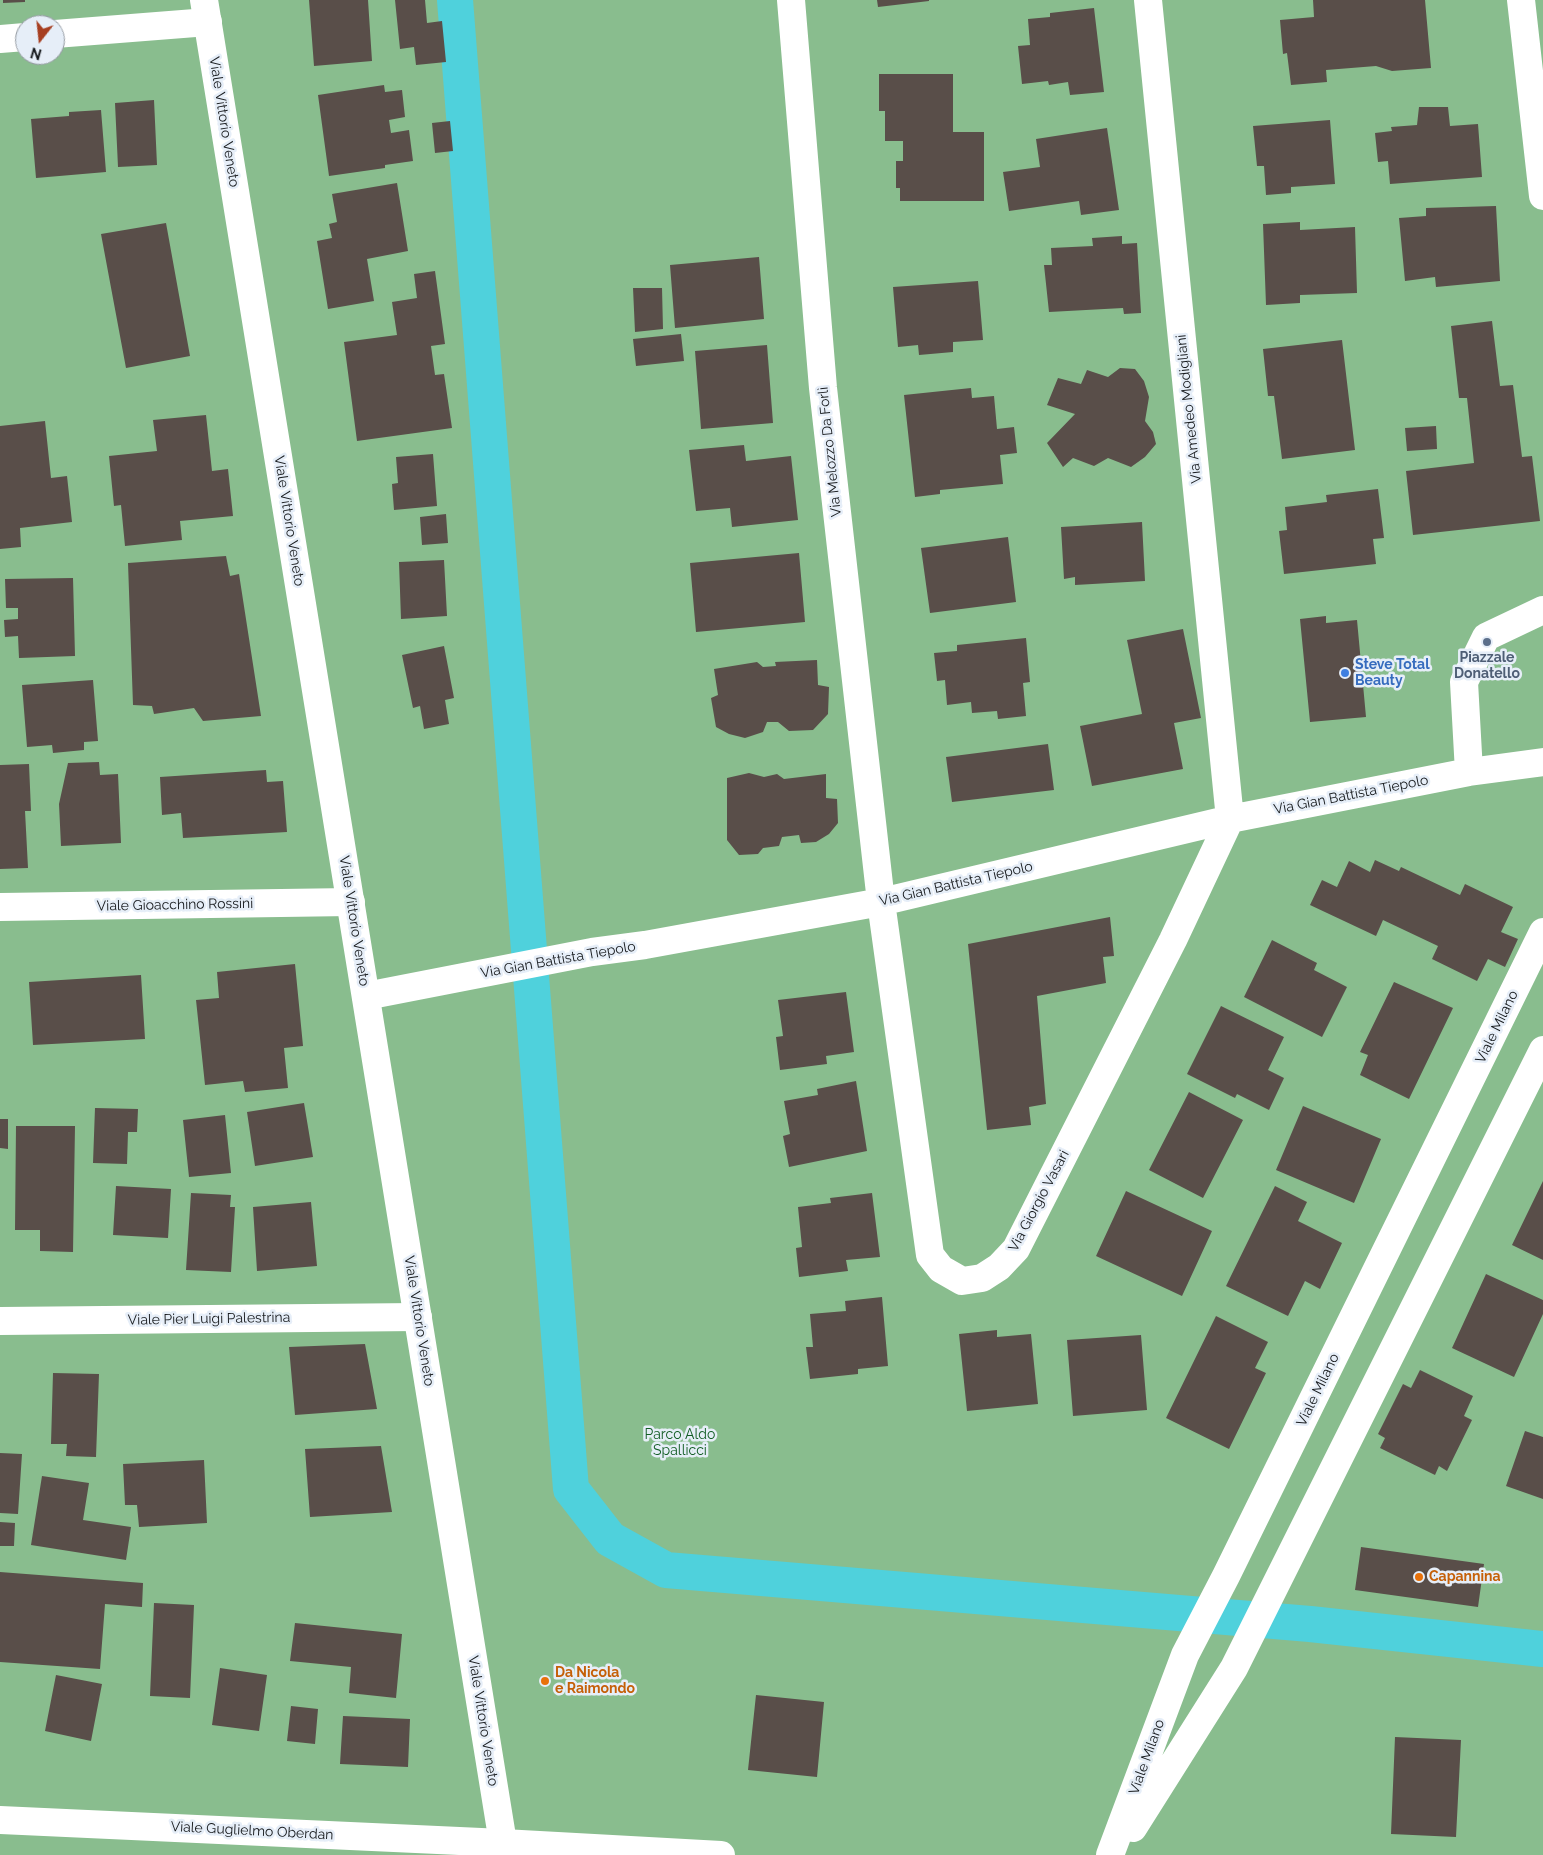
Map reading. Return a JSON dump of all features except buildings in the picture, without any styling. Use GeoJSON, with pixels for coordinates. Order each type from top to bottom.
{"type":"FeatureCollection","features":[{"type":"Feature","properties":{"kind":"street","name":"Via Melozzo Da Forlì"},"geometry":{"type":"LineString","coordinates":[[791,0],[823,388],[881,902]]}},
{"type":"Feature","properties":{"kind":"street","name":"Via Amedeo Modigliani"},"geometry":{"type":"LineString","coordinates":[[1148,0],[1230,819]]}},
{"type":"Feature","properties":{"kind":"street"},"geometry":{"type":"LineString","coordinates":[[1521,0],[1543,196]]}},
{"type":"Feature","properties":{"kind":"street"},"geometry":{"type":"LineString","coordinates":[[65,32],[206,11]]}},
{"type":"Feature","properties":{"kind":"street","name":"Viale Vittorio Veneto"},"geometry":{"type":"LineString","coordinates":[[206,11],[504,1849]]}},
{"type":"Feature","properties":{"kind":"street"},"geometry":{"type":"LineString","coordinates":[[0,39],[15,38]]}},
{"type":"Feature","properties":{"kind":"street"},"geometry":{"type":"LineString","coordinates":[[1469,772],[1464,682],[1486,637],[1543,610]]}},
{"type":"Feature","properties":{"kind":"street","name":"Via Gian Battista Tiepolo"},"geometry":{"type":"LineString","coordinates":[[366,996],[592,952],[645,945],[881,902],[1230,819],[1469,772],[1543,762]]}},
{"type":"Feature","properties":{"kind":"street","name":"Via Giorgio Vasari"},"geometry":{"type":"LineString","coordinates":[[881,902],[930,1255],[941,1269],[962,1281],[982,1278],[999,1267],[1016,1249],[1173,940],[1230,819]]}},
{"type":"Feature","properties":{"kind":"street","name":"Viale Gioacchino Rossini"},"geometry":{"type":"LineString","coordinates":[[0,908],[351,902]]}},
{"type":"Feature","properties":{"kind":"street","name":"Viale Milano"},"geometry":{"type":"LineString","coordinates":[[1110,1855],[1185,1655],[1226,1576],[1543,932]]}},
{"type":"Feature","properties":{"kind":"street","name":"Viale Milano"},"geometry":{"type":"LineString","coordinates":[[1116,1855],[1234,1668],[1543,1050]]}},
{"type":"Feature","properties":{"kind":"street","name":"Viale Pier Luigi Palestrina"},"geometry":{"type":"LineString","coordinates":[[0,1321],[418,1317]]}},
{"type":"Feature","properties":{"kind":"street","name":"Viale Guglielmo Oberdan"},"geometry":{"type":"LineString","coordinates":[[0,1820],[504,1849],[721,1855]]}},
{"type":"Feature","properties":{"kind":"green space","name":"Parco Aldo Spallicci"},"geometry":{"type":"Polygon","coordinates":[[[0,0],[1543,0],[1543,1855],[0,1855],[0,0]]]}},
{"type":"Feature","properties":{"kind":"waterway"},"geometry":{"type":"LineString","coordinates":[[455,0],[571,1489],[610,1539],[666,1570],[1310,1624],[1543,1649]]}},
{"type":"Feature","properties":{"kind":"place","name":"Piazzale Donatello"},"geometry":{"type":"Point","coordinates":[1487,642]}},
{"type":"Feature","properties":{"kind":"place","name":"Steve Total Beauty"},"geometry":{"type":"Point","coordinates":[1345,673]}},
{"type":"Feature","properties":{"kind":"place","name":"Capannina"},"geometry":{"type":"Point","coordinates":[1419,1577]}},
{"type":"Feature","properties":{"kind":"place","name":"Da Nicola e Raimondo"},"geometry":{"type":"Point","coordinates":[545,1681]}}]}
